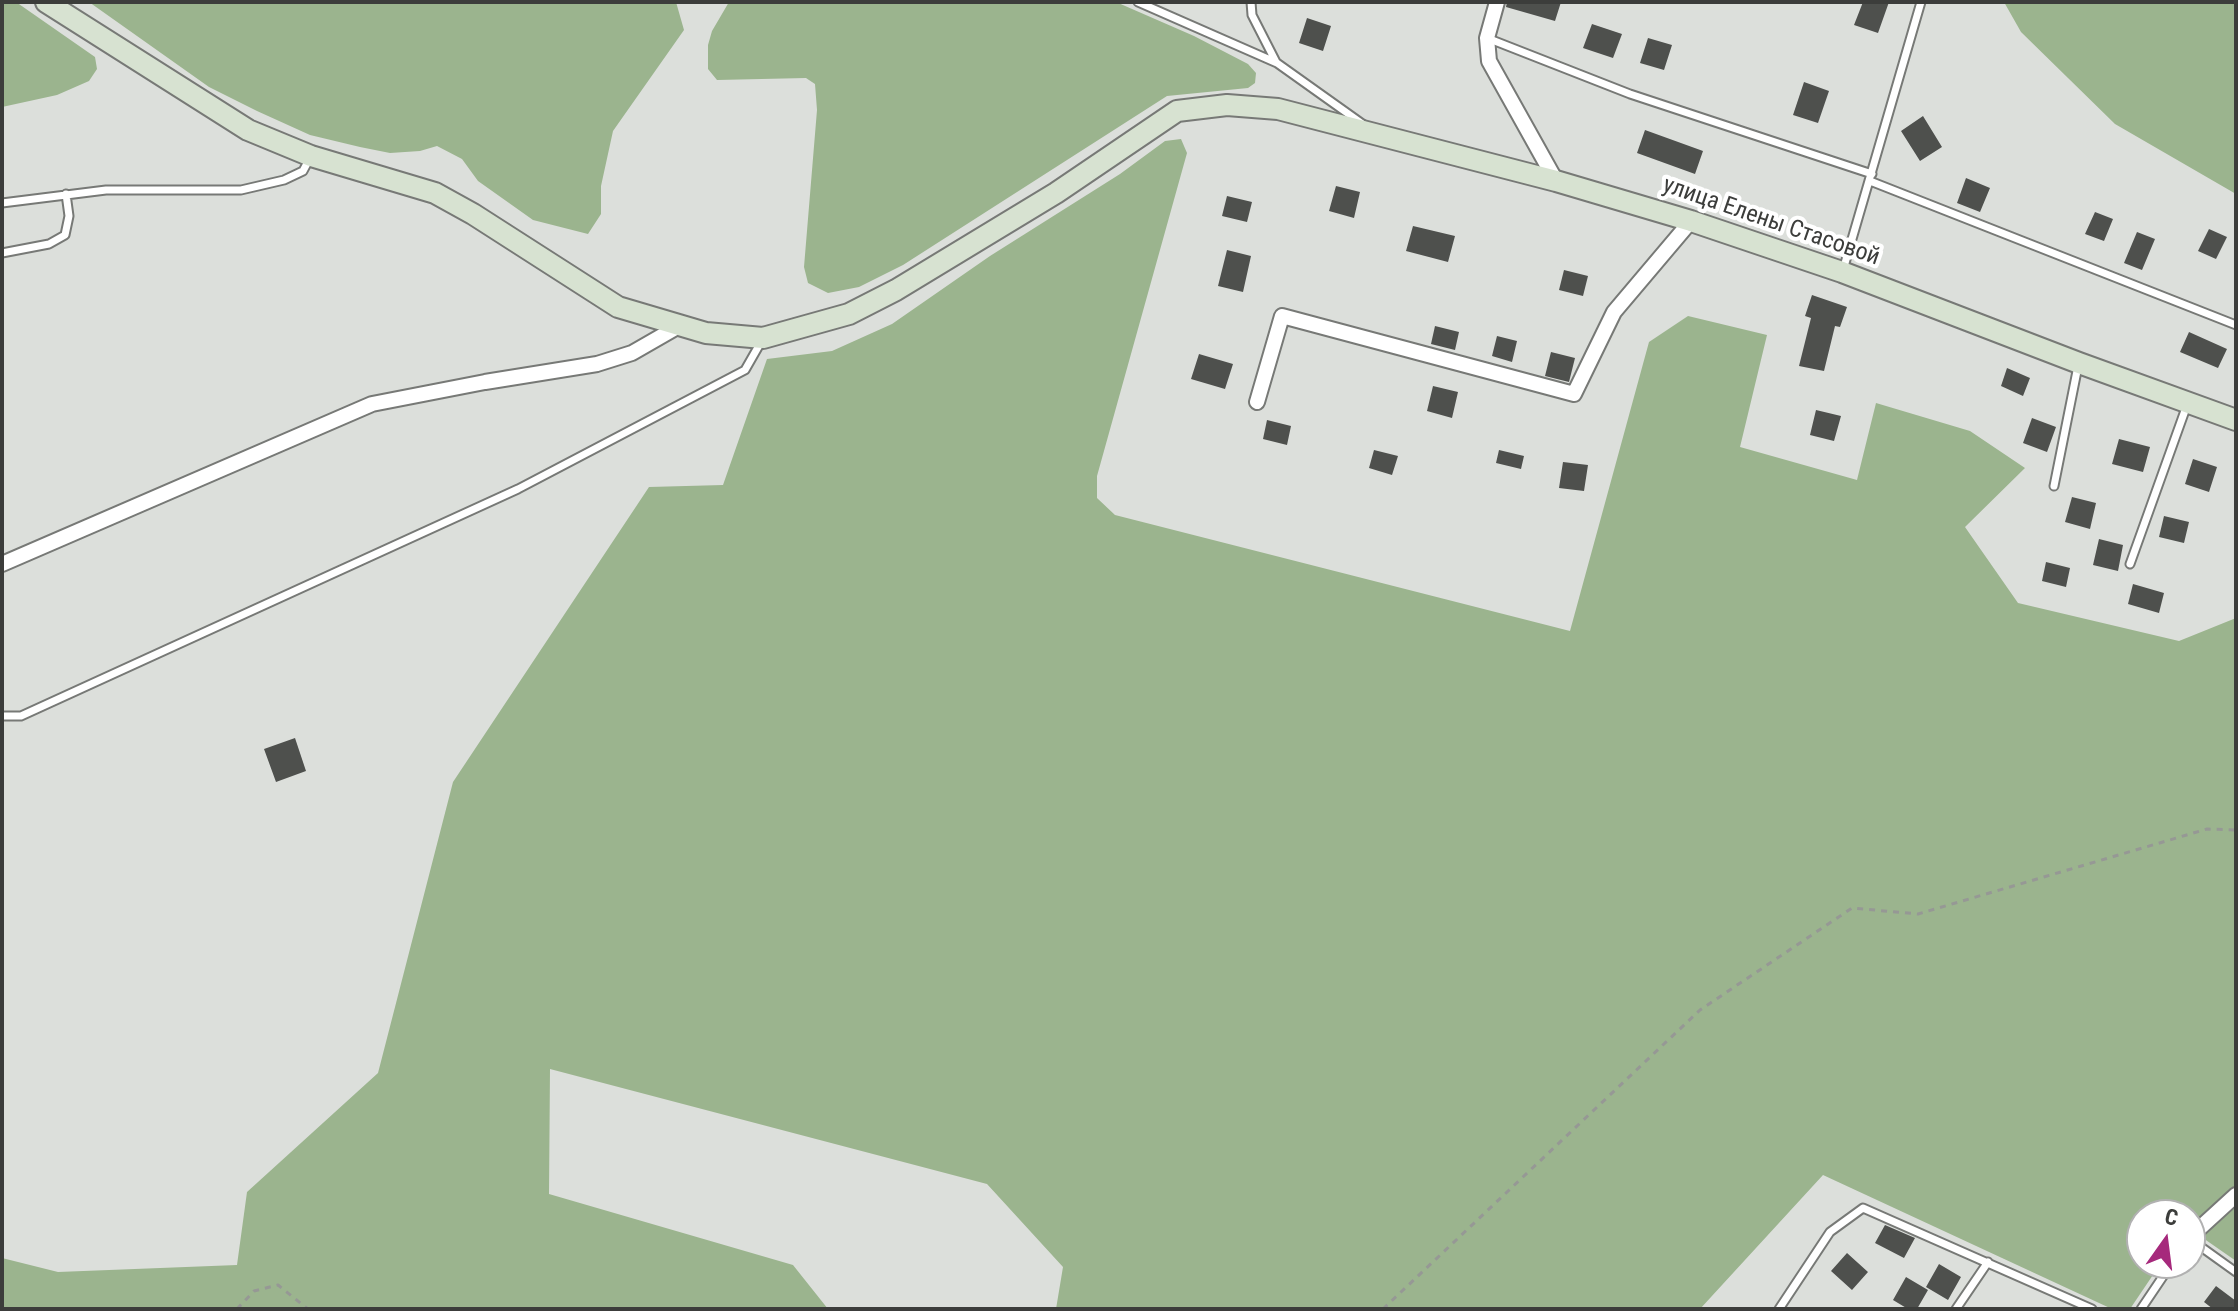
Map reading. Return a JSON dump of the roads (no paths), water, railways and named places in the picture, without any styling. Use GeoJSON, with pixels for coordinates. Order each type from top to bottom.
{"type":"FeatureCollection","features":[{"type":"Feature","properties":{"kind":"main road","name":"улица Елены Стасовой"},"geometry":{"type":"LineString","coordinates":[[46,2],[248,130],[311,156],[435,193],[618,307],[723,336],[763,338],[849,314],[896,290],[1056,193],[1177,111],[1227,105],[1278,109],[1375,133],[1691,221],[1842,272],[2236,420]]}},
{"type":"Feature","properties":{"kind":"street"},"geometry":{"type":"LineString","coordinates":[[1497,2],[1487,38],[1489,61],[1556,181]]}},
{"type":"Feature","properties":{"kind":"street"},"geometry":{"type":"LineString","coordinates":[[1257,402],[1282,316],[1574,394],[1614,312],[1691,221]]}},
{"type":"Feature","properties":{"kind":"street"},"geometry":{"type":"LineString","coordinates":[[2,564],[372,404],[597,364],[632,353],[679,326]]}},
{"type":"Feature","properties":{"kind":"street"},"geometry":{"type":"LineString","coordinates":[[2206,1223],[2236,1195]]}},
{"type":"Feature","properties":{"kind":"lane"},"geometry":{"type":"LineString","coordinates":[[1138,2],[1277,63],[1375,133]]}},
{"type":"Feature","properties":{"kind":"lane"},"geometry":{"type":"LineString","coordinates":[[1251,2],[1252,15],[1277,63]]}},
{"type":"Feature","properties":{"kind":"lane"},"geometry":{"type":"LineString","coordinates":[[1842,272],[1921,2]]}},
{"type":"Feature","properties":{"kind":"lane"},"geometry":{"type":"LineString","coordinates":[[1487,38],[1630,94],[1871,178],[2236,325]]}},
{"type":"Feature","properties":{"kind":"lane"},"geometry":{"type":"LineString","coordinates":[[2,203],[106,190],[241,190],[284,180],[303,171],[311,156]]}},
{"type":"Feature","properties":{"kind":"lane"},"geometry":{"type":"LineString","coordinates":[[2,253],[49,244],[65,235],[69,216],[66,194]]}},
{"type":"Feature","properties":{"kind":"lane"},"geometry":{"type":"LineString","coordinates":[[2,716],[21,716],[518,489],[745,370],[763,338]]}},
{"type":"Feature","properties":{"kind":"lane"},"geometry":{"type":"LineString","coordinates":[[2054,486],[2079,363]]}},
{"type":"Feature","properties":{"kind":"lane"},"geometry":{"type":"LineString","coordinates":[[2130,564],[2188,403]]}},
{"type":"Feature","properties":{"kind":"lane"},"geometry":{"type":"LineString","coordinates":[[1779,1309],[1830,1232],[1863,1208],[2092,1309]]}},
{"type":"Feature","properties":{"kind":"lane"},"geometry":{"type":"LineString","coordinates":[[2206,1250],[2236,1272]]}},
{"type":"Feature","properties":{"kind":"lane"},"geometry":{"type":"LineString","coordinates":[[1956,1309],[1988,1262]]}},
{"type":"Feature","properties":{"kind":"lane"},"geometry":{"type":"LineString","coordinates":[[2141,1309],[2161,1279]]}}]}
